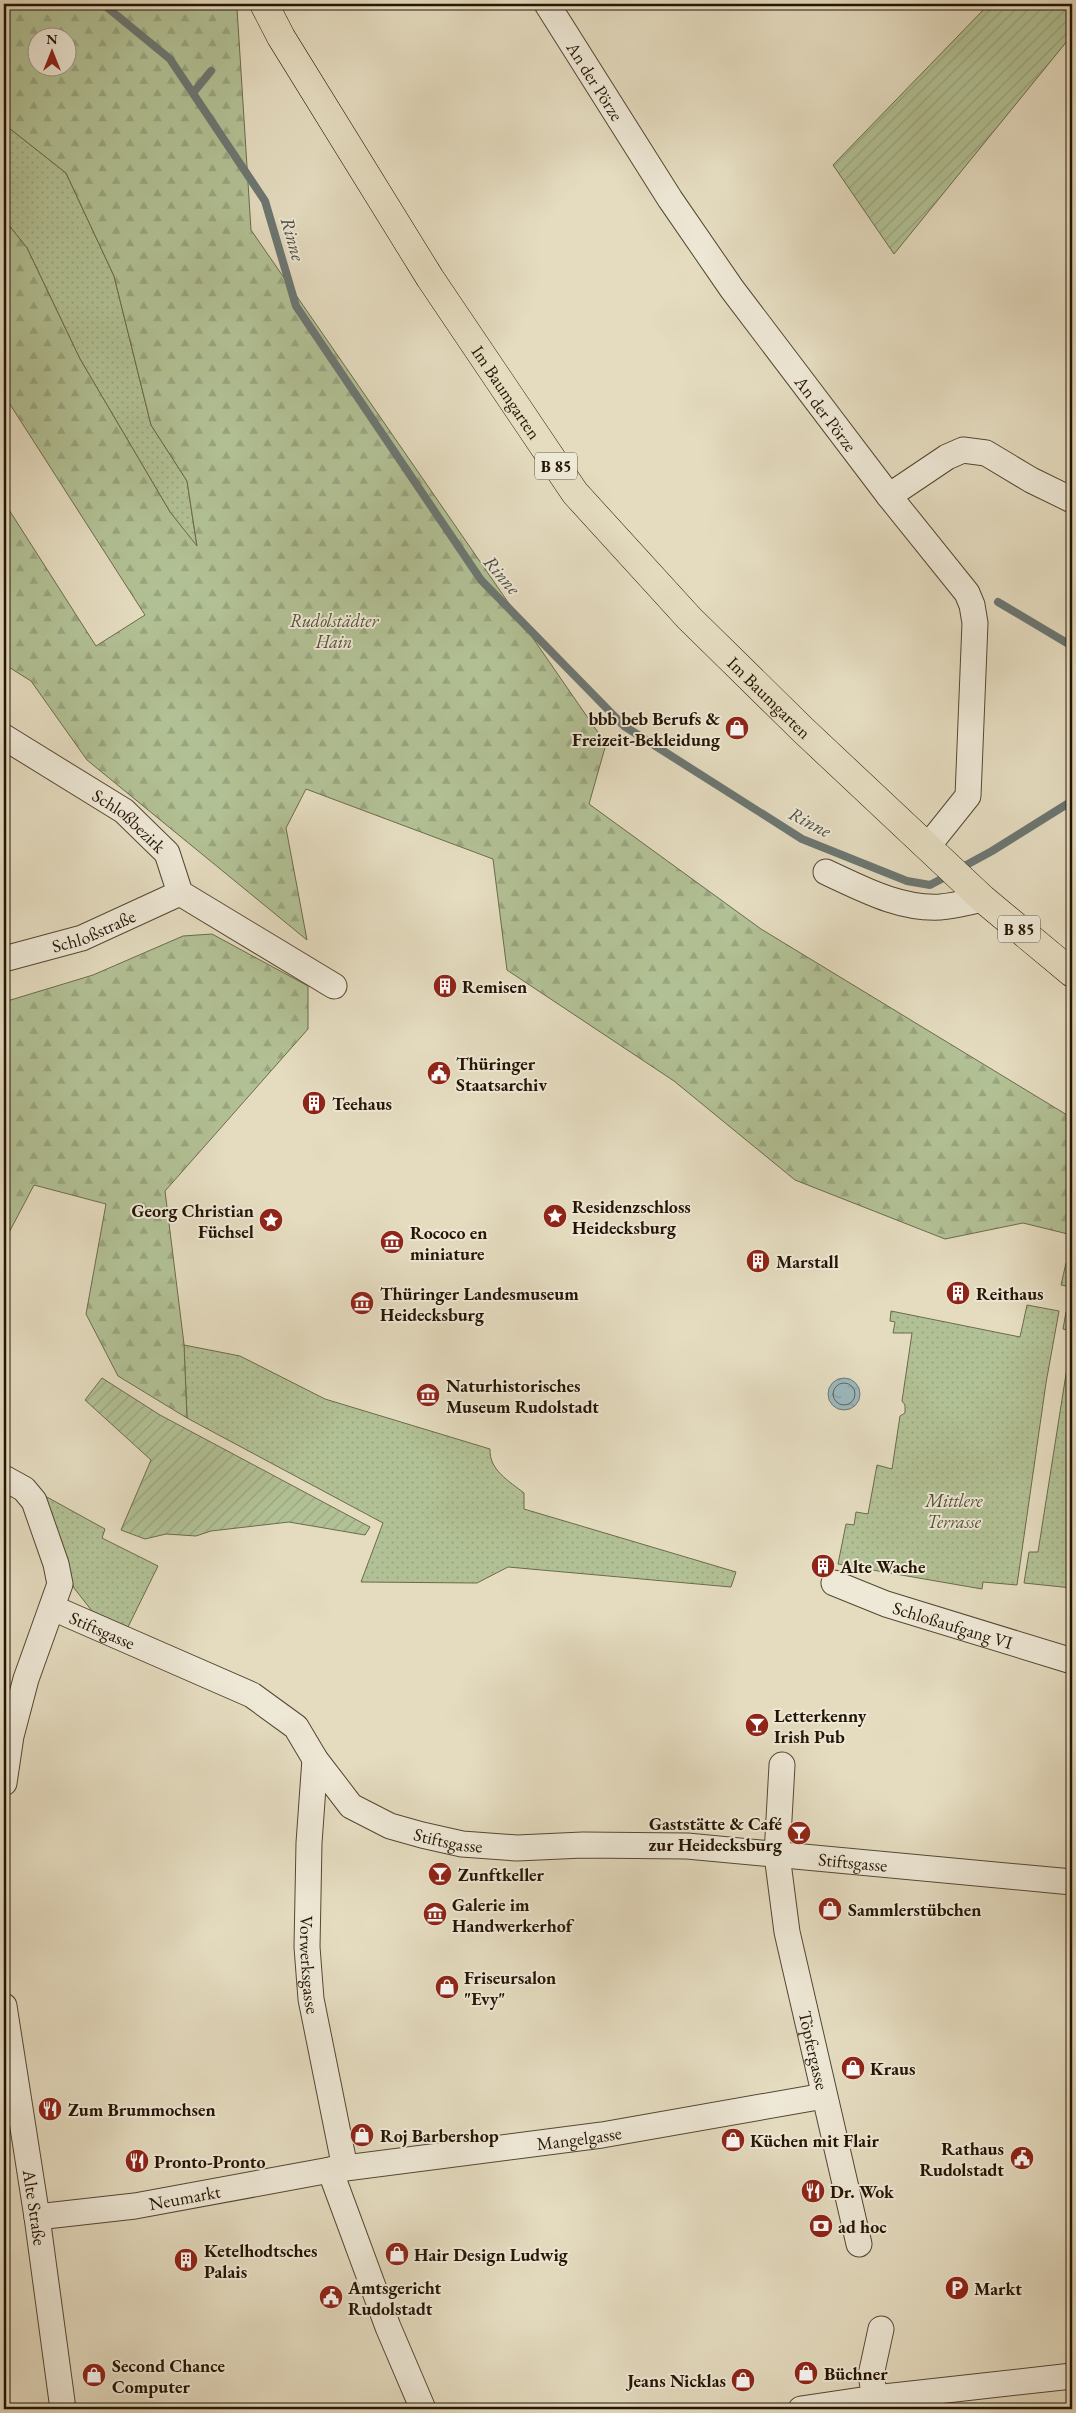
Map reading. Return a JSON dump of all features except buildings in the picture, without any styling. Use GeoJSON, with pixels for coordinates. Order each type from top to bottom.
{"type":"FeatureCollection","features":[{"type":"Feature","properties":{"kind":"main road","name":"Im Baumgarten"},"geometry":{"type":"LineString","coordinates":[[264,4],[282,37],[430,278],[575,493],[704,633],[880,803],[933,851]]}},
{"type":"Feature","properties":{"kind":"main road","name":"B 85"},"geometry":{"type":"LineString","coordinates":[[933,851],[975,891],[1072,973]]}},
{"type":"Feature","properties":{"kind":"street","name":"An der Pörze"},"geometry":{"type":"LineString","coordinates":[[547,4],[670,200],[732,289],[889,496],[967,593],[972,605],[975,623],[968,796],[933,851]]}},
{"type":"Feature","properties":{"kind":"street"},"geometry":{"type":"LineString","coordinates":[[889,496],[947,457],[963,450],[986,453],[1031,480],[1072,500]]}},
{"type":"Feature","properties":{"kind":"street","name":"Schloßbezirk"},"geometry":{"type":"LineString","coordinates":[[4,737],[124,811],[168,853],[180,894]]}},
{"type":"Feature","properties":{"kind":"street"},"geometry":{"type":"LineString","coordinates":[[826,872],[884,898],[912,906],[941,907],[975,891]]}},
{"type":"Feature","properties":{"kind":"street"},"geometry":{"type":"LineString","coordinates":[[180,894],[334,986]]}},
{"type":"Feature","properties":{"kind":"street","name":"Schloßstraße"},"geometry":{"type":"LineString","coordinates":[[4,959],[82,938],[180,894]]}},
{"type":"Feature","properties":{"kind":"street","name":"Stiftsgasse"},"geometry":{"type":"LineString","coordinates":[[14,1483],[34,1501],[56,1564],[60,1584],[53,1608],[252,1695],[296,1727],[315,1759],[351,1806],[390,1826],[462,1844],[517,1848],[583,1845],[687,1846],[1072,1882]]}},
{"type":"Feature","properties":{"kind":"street","name":"Schloßaufgang VI"},"geometry":{"type":"LineString","coordinates":[[834,1583],[886,1604],[1072,1662]]}},
{"type":"Feature","properties":{"kind":"street"},"geometry":{"type":"LineString","coordinates":[[4,1783],[11,1736],[26,1679],[53,1608]]}},
{"type":"Feature","properties":{"kind":"street","name":"Vorwerksgasse"},"geometry":{"type":"LineString","coordinates":[[315,1759],[307,1890],[307,1955],[313,2014],[338,2169],[388,2327],[422,2409]]}},
{"type":"Feature","properties":{"kind":"street","name":"Töpfergasse"},"geometry":{"type":"LineString","coordinates":[[782,1765],[777,1855],[787,1932],[859,2244]]}},
{"type":"Feature","properties":{"kind":"street","name":"Alte Straße"},"geometry":{"type":"LineString","coordinates":[[4,2006],[8,2050],[37,2217],[63,2409]]}},
{"type":"Feature","properties":{"kind":"street","name":"Mangelgasse"},"geometry":{"type":"LineString","coordinates":[[338,2169],[593,2136],[824,2096]]}},
{"type":"Feature","properties":{"kind":"street","name":"Neumarkt"},"geometry":{"type":"LineString","coordinates":[[37,2217],[135,2206],[338,2169]]}},
{"type":"Feature","properties":{"kind":"street"},"geometry":{"type":"LineString","coordinates":[[875,2398],[871,2374],[881,2329]]}},
{"type":"Feature","properties":{"kind":"street"},"geometry":{"type":"LineString","coordinates":[[801,2409],[875,2398],[1072,2376]]}},
{"type":"Feature","properties":{"kind":"green space","name":"Rudolstädter Hain"},"geometry":{"type":"Polygon","coordinates":[[[4,4],[235,4],[237,8],[251,230],[606,744],[589,804],[761,929],[1072,1118],[1072,1235],[1023,1223],[945,1239],[795,1180],[674,1081],[507,970],[493,859],[306,789],[286,828],[307,940],[87,760],[31,681],[4,664],[4,502],[96,646],[145,615],[4,395],[4,219],[27,248],[80,359],[170,512],[197,546],[187,481],[151,425],[114,276],[66,173],[4,124],[4,4]]]}},
{"type":"Feature","properties":{"kind":"green space"},"geometry":{"type":"Polygon","coordinates":[[[989,4],[1072,4],[1072,35],[894,254],[833,165],[989,4]]]}},
{"type":"Feature","properties":{"kind":"green space"},"geometry":{"type":"Polygon","coordinates":[[[4,124],[66,173],[114,276],[151,425],[187,481],[197,547],[170,512],[80,359],[27,248],[4,219],[4,124]]]}},
{"type":"Feature","properties":{"kind":"green space"},"geometry":{"type":"Polygon","coordinates":[[[212,934],[308,986],[308,1029],[165,1191],[184,1344],[187,1418],[118,1376],[86,1314],[106,1204],[34,1185],[4,1242],[4,1002],[93,975],[183,936],[212,934]]]}},
{"type":"Feature","properties":{"kind":"green space"},"geometry":{"type":"Polygon","coordinates":[[[1066,1263],[1072,1264],[1072,1287],[1061,1285],[1066,1263]]]}},
{"type":"Feature","properties":{"kind":"green space","name":"Mittlere Terrasse"},"geometry":{"type":"Polygon","coordinates":[[[1027,1305],[1059,1311],[1046,1383],[1017,1585],[983,1582],[982,1589],[838,1564],[846,1524],[854,1525],[856,1512],[868,1514],[877,1465],[892,1469],[900,1416],[905,1413],[905,1405],[902,1401],[912,1333],[893,1333],[895,1322],[890,1321],[891,1311],[1020,1337],[1027,1305]]]}},
{"type":"Feature","properties":{"kind":"green space"},"geometry":{"type":"Polygon","coordinates":[[[1066,1312],[1072,1313],[1072,1331],[1063,1329],[1066,1312]]]}},
{"type":"Feature","properties":{"kind":"green space"},"geometry":{"type":"Polygon","coordinates":[[[1072,1336],[1072,1588],[1024,1583],[1029,1552],[1038,1552],[1072,1336]]]}},
{"type":"Feature","properties":{"kind":"green space"},"geometry":{"type":"Polygon","coordinates":[[[184,1345],[240,1356],[325,1399],[490,1449],[496,1469],[524,1493],[524,1509],[736,1572],[731,1587],[508,1567],[477,1583],[361,1582],[383,1523],[187,1418],[184,1345]]]}},
{"type":"Feature","properties":{"kind":"green space"},"geometry":{"type":"Polygon","coordinates":[[[102,1378],[160,1415],[370,1527],[365,1535],[289,1522],[211,1531],[196,1536],[166,1534],[145,1539],[121,1530],[151,1460],[85,1400],[102,1378]]]}},
{"type":"Feature","properties":{"kind":"green space"},"geometry":{"type":"Polygon","coordinates":[[[45,1496],[105,1529],[102,1538],[158,1566],[128,1627],[92,1611],[74,1588],[45,1496]]]}},
{"type":"Feature","properties":{"kind":"water"},"geometry":{"type":"Polygon","coordinates":[[[844,1378],[850,1379],[855,1383],[859,1388],[859,1400],[855,1405],[850,1409],[844,1410],[838,1409],[833,1405],[829,1400],[828,1394],[829,1388],[833,1383],[838,1379],[844,1378]]]}},
{"type":"Feature","properties":{"kind":"waterway","name":"Rinne"},"geometry":{"type":"LineString","coordinates":[[103,4],[170,59],[265,201],[296,306],[481,580],[624,726],[802,839],[907,881],[930,885],[949,875]]}},
{"type":"Feature","properties":{"kind":"waterway"},"geometry":{"type":"LineString","coordinates":[[193,93],[211,71]]}},
{"type":"Feature","properties":{"kind":"waterway","name":"Rinne"},"geometry":{"type":"LineString","coordinates":[[998,602],[1072,646]]}},
{"type":"Feature","properties":{"kind":"waterway","name":"Rinne"},"geometry":{"type":"LineString","coordinates":[[959,869],[992,851],[1072,801]]}},
{"type":"Feature","properties":{"kind":"place","name":"bbb beb Berufs & Freizeit-Bekleidung"},"geometry":{"type":"Point","coordinates":[737,728]}},
{"type":"Feature","properties":{"kind":"place","name":"Remisen"},"geometry":{"type":"Point","coordinates":[445,986]}},
{"type":"Feature","properties":{"kind":"place","name":"Thüringer Staatsarchiv"},"geometry":{"type":"Point","coordinates":[439,1073]}},
{"type":"Feature","properties":{"kind":"place","name":"Teehaus"},"geometry":{"type":"Point","coordinates":[314,1103]}},
{"type":"Feature","properties":{"kind":"place","name":"Residenzschloss Heidecksburg"},"geometry":{"type":"Point","coordinates":[555,1216]}},
{"type":"Feature","properties":{"kind":"place","name":"Georg Christian Füchsel"},"geometry":{"type":"Point","coordinates":[271,1220]}},
{"type":"Feature","properties":{"kind":"place","name":"Rococo en miniature"},"geometry":{"type":"Point","coordinates":[392,1242]}},
{"type":"Feature","properties":{"kind":"place","name":"Marstall"},"geometry":{"type":"Point","coordinates":[758,1261]}},
{"type":"Feature","properties":{"kind":"place","name":"Reithaus"},"geometry":{"type":"Point","coordinates":[958,1293]}},
{"type":"Feature","properties":{"kind":"place","name":"Thüringer Landesmuseum Heidecksburg"},"geometry":{"type":"Point","coordinates":[362,1303]}},
{"type":"Feature","properties":{"kind":"place","name":"Naturhistorisches Museum Rudolstadt"},"geometry":{"type":"Point","coordinates":[428,1395]}},
{"type":"Feature","properties":{"kind":"place","name":"Alte Wache"},"geometry":{"type":"Point","coordinates":[823,1566]}},
{"type":"Feature","properties":{"kind":"place","name":"Letterkenny Irish Pub"},"geometry":{"type":"Point","coordinates":[757,1725]}},
{"type":"Feature","properties":{"kind":"place","name":"Gaststätte & Café zur Heidecksburg"},"geometry":{"type":"Point","coordinates":[799,1833]}},
{"type":"Feature","properties":{"kind":"place","name":"Zunftkeller"},"geometry":{"type":"Point","coordinates":[440,1874]}},
{"type":"Feature","properties":{"kind":"place","name":"Sammlerstübchen"},"geometry":{"type":"Point","coordinates":[830,1909]}},
{"type":"Feature","properties":{"kind":"place","name":"Galerie im Handwerkerhof"},"geometry":{"type":"Point","coordinates":[435,1914]}},
{"type":"Feature","properties":{"kind":"place","name":"Friseursalon \"Evy\""},"geometry":{"type":"Point","coordinates":[447,1987]}},
{"type":"Feature","properties":{"kind":"place","name":"Kraus"},"geometry":{"type":"Point","coordinates":[853,2068]}},
{"type":"Feature","properties":{"kind":"place","name":"Zum Brummochsen"},"geometry":{"type":"Point","coordinates":[50,2109]}},
{"type":"Feature","properties":{"kind":"place","name":"Roj Barbershop"},"geometry":{"type":"Point","coordinates":[362,2135]}},
{"type":"Feature","properties":{"kind":"place","name":"Küchen mit Flair"},"geometry":{"type":"Point","coordinates":[733,2140]}},
{"type":"Feature","properties":{"kind":"place","name":"Rathaus Rudolstadt"},"geometry":{"type":"Point","coordinates":[1022,2158]}},
{"type":"Feature","properties":{"kind":"place","name":"Pronto-Pronto"},"geometry":{"type":"Point","coordinates":[137,2161]}},
{"type":"Feature","properties":{"kind":"place","name":"Dr. Wok"},"geometry":{"type":"Point","coordinates":[813,2191]}},
{"type":"Feature","properties":{"kind":"place","name":"ad hoc"},"geometry":{"type":"Point","coordinates":[821,2226]}},
{"type":"Feature","properties":{"kind":"place","name":"Hair Design Ludwig"},"geometry":{"type":"Point","coordinates":[397,2254]}},
{"type":"Feature","properties":{"kind":"place","name":"Ketelhodtsches Palais"},"geometry":{"type":"Point","coordinates":[186,2260]}},
{"type":"Feature","properties":{"kind":"place","name":"Markt"},"geometry":{"type":"Point","coordinates":[957,2288]}},
{"type":"Feature","properties":{"kind":"place","name":"Amtsgericht Rudolstadt"},"geometry":{"type":"Point","coordinates":[331,2297]}},
{"type":"Feature","properties":{"kind":"place","name":"Büchner"},"geometry":{"type":"Point","coordinates":[806,2373]}},
{"type":"Feature","properties":{"kind":"place","name":"Second Chance Computer"},"geometry":{"type":"Point","coordinates":[94,2375]}},
{"type":"Feature","properties":{"kind":"place","name":"Jeans Nicklas"},"geometry":{"type":"Point","coordinates":[743,2380]}}]}
